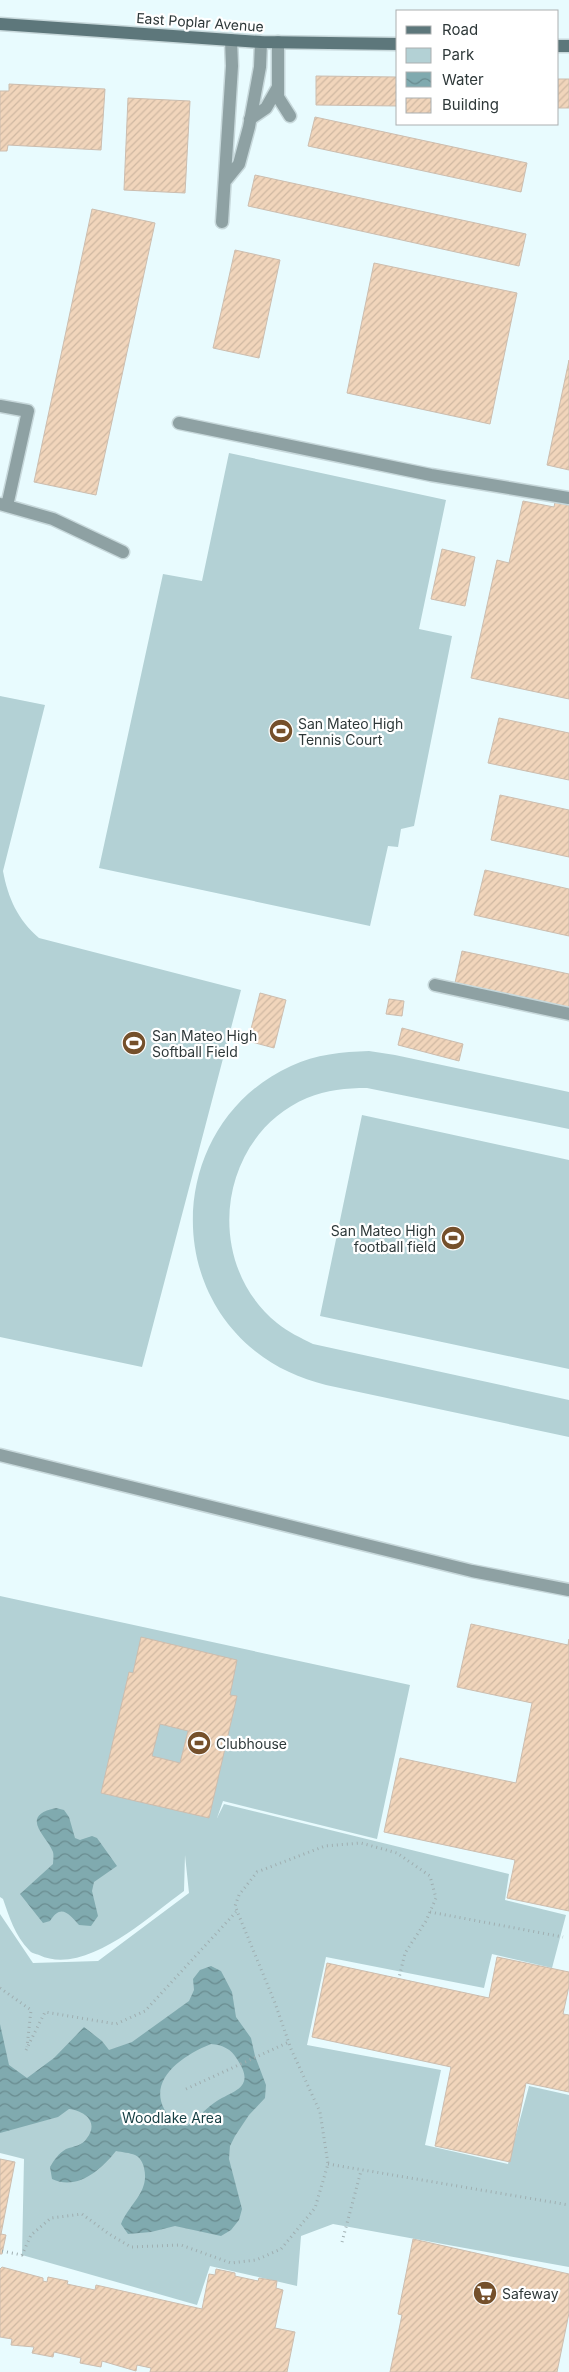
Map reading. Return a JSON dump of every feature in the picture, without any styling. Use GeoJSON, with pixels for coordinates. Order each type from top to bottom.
{"type":"FeatureCollection","features":[{"type":"Feature","properties":{"kind":"main road","name":"East Poplar Avenue"},"geometry":{"type":"LineString","coordinates":[[0,24],[261,42],[396,44]]}},
{"type":"Feature","properties":{"kind":"lane"},"geometry":{"type":"LineString","coordinates":[[222,222],[232,66],[231,40]]}},
{"type":"Feature","properties":{"kind":"lane"},"geometry":{"type":"LineString","coordinates":[[226,180],[239,164],[260,67],[261,42]]}},
{"type":"Feature","properties":{"kind":"lane"},"geometry":{"type":"LineString","coordinates":[[278,42],[278,97],[290,116]]}},
{"type":"Feature","properties":{"kind":"lane"},"geometry":{"type":"LineString","coordinates":[[250,119],[266,108],[278,87]]}},
{"type":"Feature","properties":{"kind":"lane"},"geometry":{"type":"LineString","coordinates":[[0,406],[28,411],[3,505],[53,519],[123,552]]}},
{"type":"Feature","properties":{"kind":"lane"},"geometry":{"type":"LineString","coordinates":[[179,422],[431,475],[569,498]]}},
{"type":"Feature","properties":{"kind":"lane"},"geometry":{"type":"LineString","coordinates":[[435,985],[569,1014]]}},
{"type":"Feature","properties":{"kind":"lane"},"geometry":{"type":"LineString","coordinates":[[0,1455],[472,1571],[569,1590]]}},
{"type":"Feature","properties":{"kind":"path"},"geometry":{"type":"LineString","coordinates":[[2,2251],[22,2255],[31,2235],[51,2218],[82,2214],[109,2234],[131,2247],[181,2245],[231,2263],[256,2260],[281,2249],[315,2208],[328,2164],[320,2112],[289,2042],[275,2003],[234,1906],[239,1895],[257,1872],[325,1846],[361,1843],[397,1853],[430,1876],[436,1898],[430,1912],[404,1953],[399,1978]]}},
{"type":"Feature","properties":{"kind":"path"},"geometry":{"type":"LineString","coordinates":[[0,1988],[30,2010],[26,2050],[45,2012],[116,2024],[145,2011],[236,1912]]}},
{"type":"Feature","properties":{"kind":"path"},"geometry":{"type":"LineString","coordinates":[[430,1912],[563,1937]]}},
{"type":"Feature","properties":{"kind":"path"},"geometry":{"type":"LineString","coordinates":[[186,2089],[289,2042]]}},
{"type":"Feature","properties":{"kind":"path"},"geometry":{"type":"LineString","coordinates":[[328,2164],[569,2205]]}},
{"type":"Feature","properties":{"kind":"path"},"geometry":{"type":"LineString","coordinates":[[342,2242],[361,2171]]}},
{"type":"Feature","properties":{"kind":"green space","name":"San Mateo High Tennis Court"},"geometry":{"type":"Polygon","coordinates":[[[229,453],[446,500],[419,629],[452,636],[414,826],[401,829],[398,847],[388,846],[370,926],[99,868],[163,574],[202,581],[229,453]]]}},
{"type":"Feature","properties":{"kind":"green space"},"geometry":{"type":"Polygon","coordinates":[[[0,696],[45,705],[3,871],[11,899],[25,924],[39,938],[241,990],[142,1367],[0,1337],[0,696]]]}},
{"type":"Feature","properties":{"kind":"green space"},"geometry":{"type":"Polygon","coordinates":[[[369,1051],[569,1092],[569,1129],[367,1088],[337,1090],[307,1098],[277,1116],[254,1141],[239,1170],[230,1202],[230,1235],[238,1267],[253,1297],[277,1323],[313,1344],[569,1400],[569,1437],[326,1385],[298,1376],[255,1351],[224,1318],[204,1281],[194,1240],[194,1198],[204,1158],[224,1121],[253,1090],[291,1066],[329,1054],[369,1051]]]}},
{"type":"Feature","properties":{"kind":"green space","name":"San Mateo High football field"},"geometry":{"type":"Polygon","coordinates":[[[362,1115],[569,1160],[569,1369],[320,1316],[362,1115]]]}},
{"type":"Feature","properties":{"kind":"green space","name":"Woodlake Area"},"geometry":{"type":"Polygon","coordinates":[[[0,1596],[410,1685],[377,1839],[223,1801],[217,1818],[224,1804],[509,1874],[505,1900],[566,1915],[552,1968],[492,1954],[484,1988],[326,1957],[307,2045],[441,2070],[425,2145],[508,2164],[529,2086],[569,2095],[569,2267],[333,2224],[301,2236],[297,2286],[210,2266],[197,2305],[22,2255],[24,2159],[0,2153],[0,1914],[33,1963],[98,1961],[189,1893],[185,1855],[184,1891],[115,1941],[96,1951],[76,1958],[57,1960],[32,1953],[20,1939],[3,1899],[0,1897],[0,1596]]]}},
{"type":"Feature","properties":{"kind":"water"},"geometry":{"type":"Polygon","coordinates":[[[56,1808],[64,1810],[69,1817],[75,1838],[80,1840],[92,1836],[97,1838],[117,1866],[94,1882],[92,1891],[98,1916],[91,1926],[79,1925],[68,1914],[61,1911],[50,1921],[43,1923],[20,1894],[53,1864],[53,1852],[41,1833],[37,1821],[39,1816],[56,1808]]]}},
{"type":"Feature","properties":{"kind":"water"},"geometry":{"type":"Polygon","coordinates":[[[211,1966],[221,1971],[232,1992],[236,2017],[251,2038],[255,2056],[266,2085],[265,2098],[249,2115],[230,2146],[229,2159],[242,2209],[239,2220],[231,2230],[221,2236],[175,2226],[151,2232],[128,2234],[121,2224],[141,2191],[145,2176],[143,2164],[137,2156],[116,2151],[88,2177],[70,2182],[52,2179],[50,2167],[57,2157],[66,2149],[83,2143],[87,2138],[92,2127],[89,2118],[80,2112],[69,2109],[58,2117],[0,2133],[0,2024],[9,2065],[27,2078],[54,2058],[84,2027],[102,2041],[109,2050],[132,2042],[189,2001],[194,1990],[193,1979],[200,1970],[211,1966]],[[211,2044],[185,2057],[166,2076],[161,2087],[161,2098],[165,2111],[176,2124],[187,2126],[210,2106],[235,2091],[244,2083],[243,2069],[235,2056],[226,2048],[211,2044]]]}},
{"type":"Feature","properties":{"kind":"building"},"geometry":{"type":"Polygon","coordinates":[[[316,76],[396,77],[396,106],[316,105],[316,76]]]}},
{"type":"Feature","properties":{"kind":"building"},"geometry":{"type":"Polygon","coordinates":[[[559,79],[569,79],[569,108],[559,108],[559,79]]]}},
{"type":"Feature","properties":{"kind":"building"},"geometry":{"type":"Polygon","coordinates":[[[9,84],[105,89],[101,150],[8,145],[7,151],[0,151],[0,91],[9,91],[9,84]]]}},
{"type":"Feature","properties":{"kind":"building"},"geometry":{"type":"Polygon","coordinates":[[[128,98],[190,101],[185,193],[124,190],[128,98]]]}},
{"type":"Feature","properties":{"kind":"building"},"geometry":{"type":"Polygon","coordinates":[[[315,117],[527,163],[521,192],[308,146],[315,117]]]}},
{"type":"Feature","properties":{"kind":"building"},"geometry":{"type":"Polygon","coordinates":[[[255,175],[526,234],[519,266],[248,206],[255,175]]]}},
{"type":"Feature","properties":{"kind":"building"},"geometry":{"type":"Polygon","coordinates":[[[92,209],[155,223],[96,495],[34,482],[92,209]]]}},
{"type":"Feature","properties":{"kind":"building"},"geometry":{"type":"Polygon","coordinates":[[[235,250],[280,260],[259,358],[213,348],[235,250]]]}},
{"type":"Feature","properties":{"kind":"building"},"geometry":{"type":"Polygon","coordinates":[[[374,263],[517,293],[490,424],[347,393],[374,263]]]}},
{"type":"Feature","properties":{"kind":"building"},"geometry":{"type":"Polygon","coordinates":[[[569,360],[569,470],[547,465],[569,360]]]}},
{"type":"Feature","properties":{"kind":"building"},"geometry":{"type":"Polygon","coordinates":[[[523,501],[554,507],[555,502],[569,505],[569,699],[471,678],[497,560],[509,563],[523,501]]]}},
{"type":"Feature","properties":{"kind":"building"},"geometry":{"type":"Polygon","coordinates":[[[442,549],[475,557],[465,606],[431,599],[442,549]]]}},
{"type":"Feature","properties":{"kind":"building"},"geometry":{"type":"Polygon","coordinates":[[[499,718],[569,733],[569,780],[488,763],[499,718]]]}},
{"type":"Feature","properties":{"kind":"building"},"geometry":{"type":"Polygon","coordinates":[[[500,795],[569,810],[569,857],[491,840],[500,795]]]}},
{"type":"Feature","properties":{"kind":"building"},"geometry":{"type":"Polygon","coordinates":[[[485,870],[569,889],[569,936],[474,915],[485,870]]]}},
{"type":"Feature","properties":{"kind":"building"},"geometry":{"type":"Polygon","coordinates":[[[462,951],[569,974],[569,1008],[455,983],[462,951]]]}},
{"type":"Feature","properties":{"kind":"building"},"geometry":{"type":"Polygon","coordinates":[[[260,993],[286,1000],[274,1048],[248,1041],[260,993]]]}},
{"type":"Feature","properties":{"kind":"building"},"geometry":{"type":"Polygon","coordinates":[[[389,999],[404,1001],[402,1016],[386,1014],[389,999]]]}},
{"type":"Feature","properties":{"kind":"building"},"geometry":{"type":"Polygon","coordinates":[[[402,1028],[463,1044],[459,1061],[398,1045],[402,1028]]]}},
{"type":"Feature","properties":{"kind":"building"},"geometry":{"type":"Polygon","coordinates":[[[471,1624],[568,1645],[569,1639],[569,1911],[507,1898],[515,1860],[384,1832],[400,1758],[516,1783],[532,1703],[457,1687],[471,1624]]]}},
{"type":"Feature","properties":{"kind":"building"},"geometry":{"type":"Polygon","coordinates":[[[141,1637],[237,1660],[230,1695],[237,1696],[209,1818],[101,1793],[129,1672],[133,1673],[141,1637]],[[160,1724],[152,1756],[180,1763],[188,1731],[160,1724]]]}},
{"type":"Feature","properties":{"kind":"building"},"geometry":{"type":"Polygon","coordinates":[[[497,1957],[569,1972],[569,1986],[563,2014],[569,2015],[569,2092],[526,2083],[510,2162],[435,2146],[451,2067],[312,2037],[327,1963],[489,1998],[497,1957]]]}},
{"type":"Feature","properties":{"kind":"building"},"geometry":{"type":"Polygon","coordinates":[[[0,2159],[15,2162],[1,2234],[6,2235],[2,2254],[0,2254],[0,2159]]]}},
{"type":"Feature","properties":{"kind":"building","name":"Safeway"},"geometry":{"type":"Polygon","coordinates":[[[413,2239],[569,2274],[569,2313],[557,2372],[390,2372],[402,2315],[398,2314],[413,2239]]]}},
{"type":"Feature","properties":{"kind":"building"},"geometry":{"type":"Polygon","coordinates":[[[2,2267],[43,2278],[43,2281],[47,2282],[48,2277],[68,2281],[67,2284],[95,2290],[96,2285],[202,2309],[209,2274],[215,2275],[216,2269],[235,2273],[235,2276],[258,2281],[259,2278],[277,2281],[276,2288],[283,2290],[275,2328],[295,2332],[287,2372],[150,2372],[151,2368],[137,2365],[136,2371],[102,2361],[101,2367],[80,2363],[81,2358],[54,2352],[53,2357],[32,2353],[34,2347],[11,2345],[12,2339],[0,2337],[0,2269],[2,2267]]]}},
{"type":"Feature","properties":{"kind":"place","name":"San Mateo High Tennis Court"},"geometry":{"type":"Point","coordinates":[281,731]}},
{"type":"Feature","properties":{"kind":"place","name":"San Mateo High Softball Field"},"geometry":{"type":"Point","coordinates":[134,1043]}},
{"type":"Feature","properties":{"kind":"place","name":"San Mateo High football field"},"geometry":{"type":"Point","coordinates":[453,1238]}},
{"type":"Feature","properties":{"kind":"place","name":"Clubhouse"},"geometry":{"type":"Point","coordinates":[199,1743]}},
{"type":"Feature","properties":{"kind":"place","name":"Safeway"},"geometry":{"type":"Point","coordinates":[485,2293]}}]}
